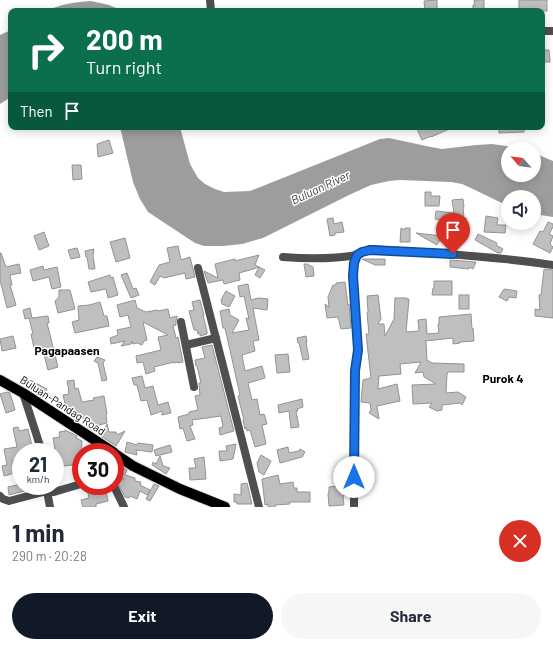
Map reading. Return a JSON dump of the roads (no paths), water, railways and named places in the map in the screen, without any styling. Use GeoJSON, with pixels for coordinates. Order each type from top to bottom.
{"type":"FeatureCollection","features":[{"type":"Feature","properties":{"kind":"main road","name":"Buluan-Pandag Road"},"geometry":{"type":"LineString","coordinates":[[0,380],[23,393],[100,443]]}},
{"type":"Feature","properties":{"kind":"main road","name":"Buluan-Pandag Road"},"geometry":{"type":"LineString","coordinates":[[124,460],[146,473],[180,489],[225,507]]}},
{"type":"Feature","properties":{"kind":"street"},"geometry":{"type":"LineString","coordinates":[[284,257],[302,259],[339,258],[357,255],[370,250],[453,254],[553,265]]}},
{"type":"Feature","properties":{"kind":"street"},"geometry":{"type":"LineString","coordinates":[[354,507],[355,371],[358,350],[353,276],[354,263],[357,255]]}},
{"type":"Feature","properties":{"kind":"street"},"geometry":{"type":"LineString","coordinates":[[198,268],[259,507]]}},
{"type":"Feature","properties":{"kind":"street"},"geometry":{"type":"LineString","coordinates":[[181,322],[194,387]]}},
{"type":"Feature","properties":{"kind":"street"},"geometry":{"type":"LineString","coordinates":[[186,345],[216,338]]}},
{"type":"Feature","properties":{"kind":"street"},"geometry":{"type":"LineString","coordinates":[[23,393],[39,443]]}},
{"type":"Feature","properties":{"kind":"street"},"geometry":{"type":"LineString","coordinates":[[0,496],[2,500],[9,501],[30,495]]}},
{"type":"Feature","properties":{"kind":"street"},"geometry":{"type":"LineString","coordinates":[[50,507],[51,495]]}},
{"type":"Feature","properties":{"kind":"street"},"geometry":{"type":"LineString","coordinates":[[118,495],[124,507]]}},
{"type":"Feature","properties":{"kind":"water"},"geometry":{"type":"Polygon","coordinates":[[[91,1],[116,8],[54,8],[79,2],[91,1]]]}},
{"type":"Feature","properties":{"kind":"water"},"geometry":{"type":"Polygon","coordinates":[[[8,31],[8,99],[0,104],[0,35],[8,31]]]}},
{"type":"Feature","properties":{"kind":"water","name":"Buluan River"},"geometry":{"type":"Polygon","coordinates":[[[121,130],[181,130],[190,164],[198,178],[205,184],[224,192],[250,191],[380,139],[389,138],[442,149],[492,144],[501,145],[501,182],[541,182],[541,156],[553,161],[553,217],[541,215],[541,190],[501,190],[501,203],[462,184],[451,182],[400,180],[371,185],[263,238],[242,244],[204,246],[195,243],[148,212],[140,199],[133,182],[121,130]]]}},
{"type":"Feature","properties":{"kind":"district","name":"Pagapaasen"},"geometry":{"type":"Point","coordinates":[67,350]}},
{"type":"Feature","properties":{"kind":"district","name":"Purok 4"},"geometry":{"type":"Point","coordinates":[503,378]}}]}
